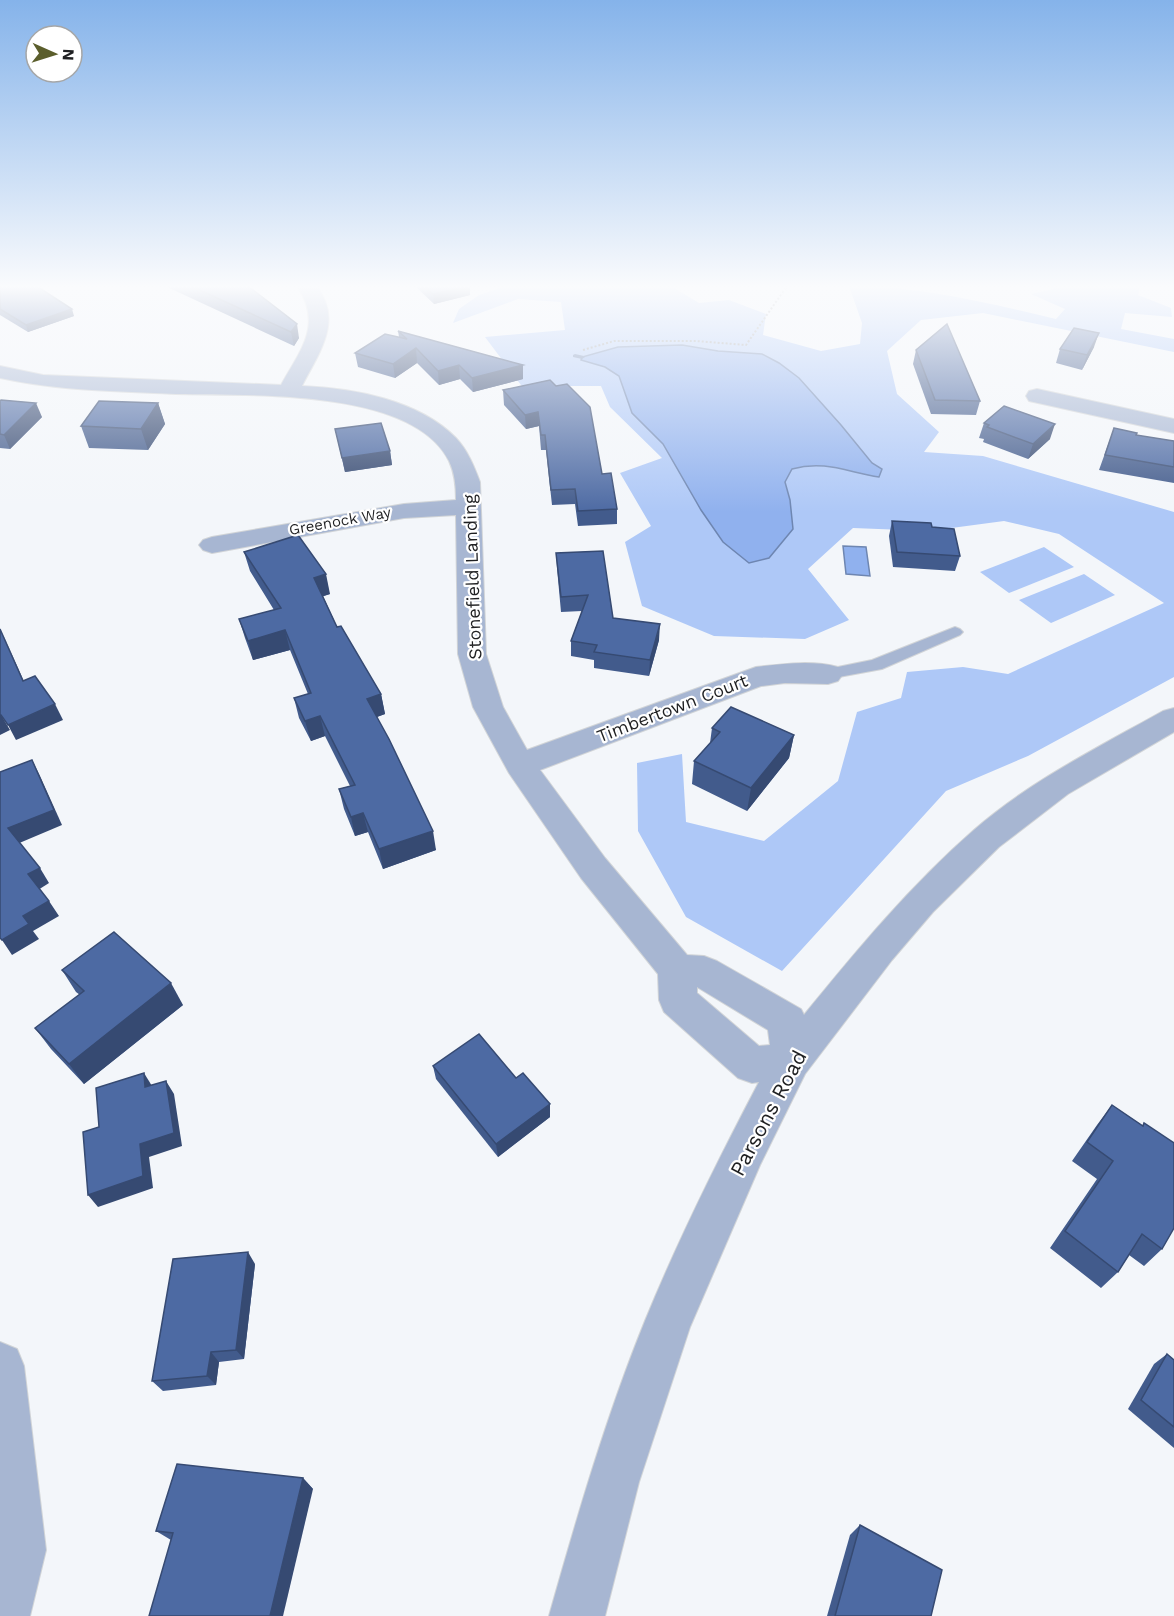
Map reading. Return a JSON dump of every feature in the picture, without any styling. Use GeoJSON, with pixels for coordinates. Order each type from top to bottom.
{"type":"FeatureCollection","features":[{"type":"Feature","properties":{"kind":"street"},"geometry":{"type":"LineString","coordinates":[[289,390],[303,361]]}},
{"type":"Feature","properties":{"kind":"street","name":"Stonefield Landing"},"geometry":{"type":"LineString","coordinates":[[0,372],[43,381],[89,384],[326,393],[362,400],[394,410],[422,423],[444,440],[459,460],[468,482],[472,654],[488,707],[520,765],[593,868],[677,970]]}},
{"type":"Feature","properties":{"kind":"street"},"geometry":{"type":"LineString","coordinates":[[1037,396],[1174,426]]}},
{"type":"Feature","properties":{"kind":"street","name":"Greenock Way"},"geometry":{"type":"LineString","coordinates":[[212,545],[404,511],[469,507]]}},
{"type":"Feature","properties":{"kind":"street","name":"Timbertown Court"},"geometry":{"type":"LineString","coordinates":[[520,765],[756,677],[785,672],[828,674]]}},
{"type":"Feature","properties":{"kind":"street","name":"Parsons Road"},"geometry":{"type":"LineString","coordinates":[[578,1616],[613,1482],[666,1324],[745,1150],[791,1062],[886,941],[920,902],[987,838],[1057,786],[1174,718]]}},
{"type":"Feature","properties":{"kind":"street"},"geometry":{"type":"LineString","coordinates":[[677,970],[704,972],[787,1022],[791,1062],[752,1065],[678,1000],[677,970]]}},
{"type":"Feature","properties":{"kind":"street"},"geometry":{"type":"LineString","coordinates":[[0,1366],[19,1550],[2,1616]]}},
{"type":"Feature","properties":{"kind":"lane"},"geometry":{"type":"LineString","coordinates":[[828,674],[876,665],[955,632]]}},
{"type":"Feature","properties":{"kind":"shaded area"},"geometry":{"type":"Polygon","coordinates":[[[503,361],[889,361],[897,394],[939,432],[924,452],[983,456],[1174,512],[1174,677],[1028,756],[946,791],[782,971],[686,917],[638,831],[637,763],[682,754],[686,822],[764,841],[838,781],[857,712],[901,698],[907,672],[963,667],[1008,674],[1164,603],[1059,534],[1004,521],[929,531],[853,528],[808,569],[849,620],[805,639],[714,636],[642,606],[625,542],[651,526],[620,473],[662,458],[610,407],[601,386],[568,386],[527,393],[503,361]]]}},
{"type":"Feature","properties":{"kind":"shaded area"},"geometry":{"type":"Polygon","coordinates":[[[586,361],[776,361],[799,378],[872,463],[882,469],[879,477],[826,466],[792,469],[785,482],[790,500],[793,529],[769,558],[749,563],[723,542],[701,510],[663,444],[632,413],[619,376],[605,367],[586,361]]]}},
{"type":"Feature","properties":{"kind":"shaded area"},"geometry":{"type":"Polygon","coordinates":[[[843,546],[866,547],[870,576],[846,574],[843,546]]]}},
{"type":"Feature","properties":{"kind":"shaded area"},"geometry":{"type":"Polygon","coordinates":[[[1044,547],[1074,567],[1009,593],[980,572],[1044,547]]]}},
{"type":"Feature","properties":{"kind":"shaded area"},"geometry":{"type":"Polygon","coordinates":[[[1084,574],[1115,595],[1051,623],[1019,600],[1084,574]]]}},
{"type":"Feature","properties":{"kind":"building"},"geometry":{"type":"Polygon","coordinates":[[[429,361],[510,361],[523,365],[472,378],[459,365],[438,371],[429,361]]]}},
{"type":"Feature","properties":{"kind":"building"},"geometry":{"type":"Polygon","coordinates":[[[920,361],[963,361],[980,401],[935,400],[920,361]]]}},
{"type":"Feature","properties":{"kind":"building"},"geometry":{"type":"Polygon","coordinates":[[[550,380],[556,386],[567,384],[590,407],[602,474],[611,473],[617,509],[578,511],[575,489],[551,490],[545,435],[541,435],[538,412],[525,415],[503,390],[550,380]]]}},
{"type":"Feature","properties":{"kind":"building"},"geometry":{"type":"Polygon","coordinates":[[[1,400],[36,403],[4,435],[0,434],[1,400]]]}},
{"type":"Feature","properties":{"kind":"building"},"geometry":{"type":"Polygon","coordinates":[[[99,401],[158,403],[141,429],[81,426],[99,401]]]}},
{"type":"Feature","properties":{"kind":"building"},"geometry":{"type":"Polygon","coordinates":[[[1004,406],[1055,424],[1033,444],[987,427],[989,425],[984,423],[1004,406]]]}},
{"type":"Feature","properties":{"kind":"building"},"geometry":{"type":"Polygon","coordinates":[[[381,423],[390,451],[342,458],[335,429],[381,423]]]}},
{"type":"Feature","properties":{"kind":"building"},"geometry":{"type":"Polygon","coordinates":[[[1114,428],[1137,433],[1136,435],[1174,441],[1174,467],[1105,455],[1114,428]]]}},
{"type":"Feature","properties":{"kind":"building"},"geometry":{"type":"Polygon","coordinates":[[[892,521],[931,523],[932,527],[954,529],[960,556],[897,552],[892,521]]]}},
{"type":"Feature","properties":{"kind":"building"},"geometry":{"type":"Polygon","coordinates":[[[298,535],[326,574],[314,578],[337,627],[341,626],[381,694],[367,699],[433,831],[379,849],[363,813],[351,817],[339,789],[355,785],[320,716],[305,721],[294,698],[311,693],[285,630],[248,641],[239,619],[281,608],[244,552],[298,535]]]}},
{"type":"Feature","properties":{"kind":"building"},"geometry":{"type":"Polygon","coordinates":[[[603,551],[613,618],[660,624],[650,660],[594,652],[597,645],[571,641],[588,595],[561,597],[556,553],[603,551]]]}},
{"type":"Feature","properties":{"kind":"building"},"geometry":{"type":"Polygon","coordinates":[[[0,629],[23,681],[35,676],[55,704],[8,725],[0,715],[0,629]]]}},
{"type":"Feature","properties":{"kind":"building"},"geometry":{"type":"Polygon","coordinates":[[[731,707],[794,735],[751,788],[694,761],[720,732],[712,728],[731,707]]]}},
{"type":"Feature","properties":{"kind":"building"},"geometry":{"type":"Polygon","coordinates":[[[32,760],[54,810],[8,828],[40,868],[28,874],[49,901],[23,916],[29,924],[2,940],[0,938],[0,772],[32,760]]]}},
{"type":"Feature","properties":{"kind":"building"},"geometry":{"type":"Polygon","coordinates":[[[114,932],[171,983],[69,1064],[35,1028],[84,991],[62,970],[114,932]]]}},
{"type":"Feature","properties":{"kind":"building"},"geometry":{"type":"Polygon","coordinates":[[[479,1034],[516,1078],[523,1073],[550,1104],[496,1144],[433,1066],[479,1034]]]}},
{"type":"Feature","properties":{"kind":"building"},"geometry":{"type":"Polygon","coordinates":[[[144,1073],[145,1087],[166,1081],[174,1133],[140,1144],[143,1176],[88,1195],[83,1132],[99,1127],[96,1088],[144,1073]]]}},
{"type":"Feature","properties":{"kind":"building"},"geometry":{"type":"Polygon","coordinates":[[[1112,1105],[1174,1143],[1174,1228],[1162,1249],[1142,1234],[1118,1272],[1065,1231],[1113,1161],[1087,1142],[1112,1105]]]}},
{"type":"Feature","properties":{"kind":"building"},"geometry":{"type":"Polygon","coordinates":[[[248,1252],[236,1350],[211,1352],[207,1376],[152,1381],[173,1259],[248,1252]]]}},
{"type":"Feature","properties":{"kind":"building"},"geometry":{"type":"Polygon","coordinates":[[[1167,1354],[1174,1360],[1174,1427],[1141,1400],[1167,1354]]]}},
{"type":"Feature","properties":{"kind":"building"},"geometry":{"type":"Polygon","coordinates":[[[177,1464],[303,1478],[270,1616],[149,1616],[173,1533],[156,1531],[177,1464]]]}},
{"type":"Feature","properties":{"kind":"building"},"geometry":{"type":"Polygon","coordinates":[[[860,1525],[942,1570],[931,1616],[835,1616],[860,1525]]]}}]}
